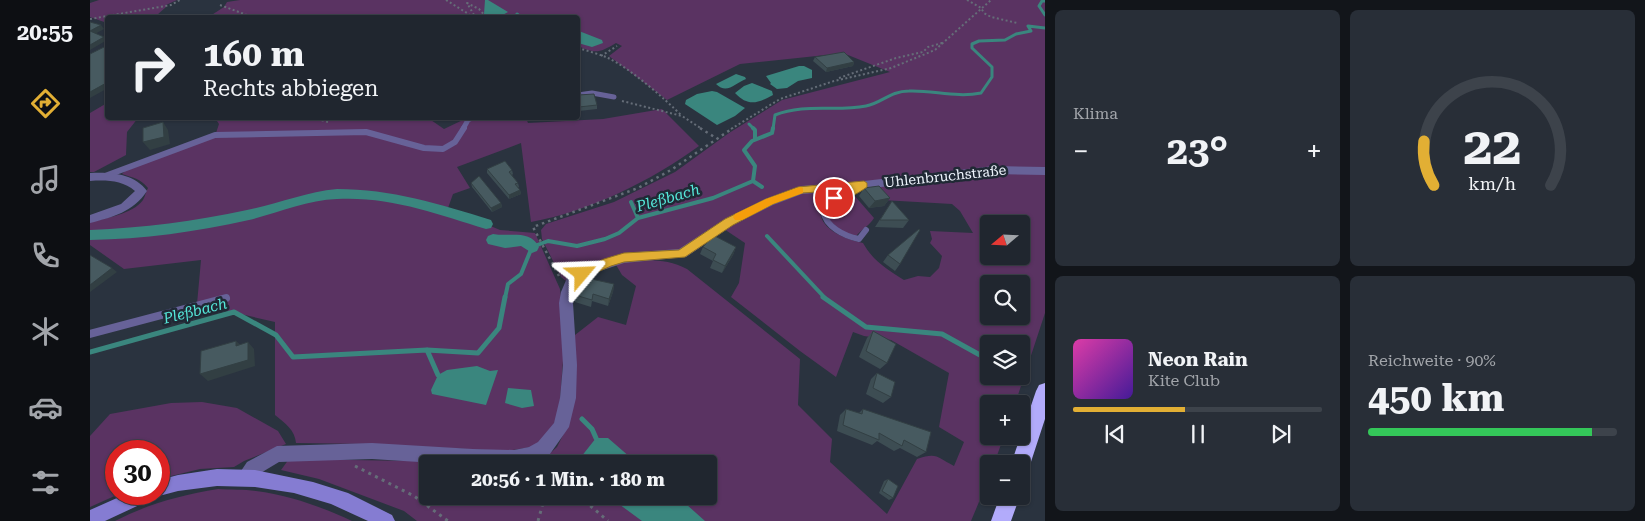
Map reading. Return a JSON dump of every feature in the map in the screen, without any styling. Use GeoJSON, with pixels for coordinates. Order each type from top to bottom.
{"type":"FeatureCollection","features":[{"type":"Feature","properties":{"kind":"highway"},"geometry":{"type":"LineString","coordinates":[[1024,455],[1045,390]]}},
{"type":"Feature","properties":{"kind":"highway"},"geometry":{"type":"LineString","coordinates":[[1001,521],[1007,505]]}},
{"type":"Feature","properties":{"kind":"main road"},"geometry":{"type":"LineString","coordinates":[[170,485],[216,477],[244,477],[287,483],[340,499],[386,521]]}},
{"type":"Feature","properties":{"kind":"main road"},"geometry":{"type":"LineString","coordinates":[[90,519],[120,505]]}},
{"type":"Feature","properties":{"kind":"street","name":"Uhlenbruchstraße"},"geometry":{"type":"LineString","coordinates":[[568,292],[572,282],[582,274],[608,262],[624,258],[682,254],[729,222],[784,195],[809,189],[864,185],[994,170],[1045,171]]}},
{"type":"Feature","properties":{"kind":"street"},"geometry":{"type":"LineString","coordinates":[[90,176],[105,176],[135,184],[141,191],[135,201],[121,210],[90,219]]}},
{"type":"Feature","properties":{"kind":"street"},"geometry":{"type":"LineString","coordinates":[[244,477],[253,468],[277,454],[372,451],[514,458],[531,456],[544,448],[561,427],[568,398],[570,365],[566,303],[568,292]]}},
{"type":"Feature","properties":{"kind":"lane"},"geometry":{"type":"LineString","coordinates":[[580,94],[592,93],[614,97]]}},
{"type":"Feature","properties":{"kind":"lane"},"geometry":{"type":"LineString","coordinates":[[105,176],[215,135],[366,132],[424,148],[442,149],[455,142],[468,120]]}},
{"type":"Feature","properties":{"kind":"lane"},"geometry":{"type":"LineString","coordinates":[[864,185],[852,192],[834,198],[825,205],[823,212],[826,221],[840,233],[859,239],[866,230]]}},
{"type":"Feature","properties":{"kind":"lane"},"geometry":{"type":"LineString","coordinates":[[90,334],[226,298]]}},
{"type":"Feature","properties":{"kind":"path"},"geometry":{"type":"LineString","coordinates":[[112,15],[171,4],[180,0]]}},
{"type":"Feature","properties":{"kind":"path"},"geometry":{"type":"LineString","coordinates":[[446,0],[473,15]]}},
{"type":"Feature","properties":{"kind":"path"},"geometry":{"type":"LineString","coordinates":[[968,0],[991,17],[1017,22]]}},
{"type":"Feature","properties":{"kind":"path"},"geometry":{"type":"LineString","coordinates":[[568,292],[533,227],[638,188],[671,170],[716,138],[780,99],[834,81],[891,68],[936,50],[991,0]]}},
{"type":"Feature","properties":{"kind":"path"},"geometry":{"type":"LineString","coordinates":[[474,15],[467,3],[479,9],[484,15]]}},
{"type":"Feature","properties":{"kind":"path"},"geometry":{"type":"LineString","coordinates":[[220,5],[248,15]]}},
{"type":"Feature","properties":{"kind":"path"},"geometry":{"type":"LineString","coordinates":[[90,19],[105,16]]}},
{"type":"Feature","properties":{"kind":"path"},"geometry":{"type":"LineString","coordinates":[[834,81],[850,73],[896,58],[923,52],[928,47],[943,42]]}},
{"type":"Feature","properties":{"kind":"path"},"geometry":{"type":"LineString","coordinates":[[601,56],[617,46]]}},
{"type":"Feature","properties":{"kind":"path"},"geometry":{"type":"LineString","coordinates":[[580,49],[619,65],[667,101],[682,116],[716,138]]}},
{"type":"Feature","properties":{"kind":"path"},"geometry":{"type":"LineString","coordinates":[[620,100],[682,116]]}},
{"type":"Feature","properties":{"kind":"path"},"geometry":{"type":"LineString","coordinates":[[335,453],[365,473],[411,493],[432,511],[448,521]]}},
{"type":"Feature","properties":{"kind":"path"},"geometry":{"type":"LineString","coordinates":[[538,521],[542,505]]}},
{"type":"Feature","properties":{"kind":"path"},"geometry":{"type":"LineString","coordinates":[[589,505],[608,521]]}},
{"type":"Feature","properties":{"kind":"shaded area"},"geometry":{"type":"Polygon","coordinates":[[[99,0],[177,0],[166,5],[157,15],[105,15],[105,22],[90,17],[90,3],[99,0]]]}},
{"type":"Feature","properties":{"kind":"shaded area"},"geometry":{"type":"Polygon","coordinates":[[[240,0],[1045,0],[1045,168],[806,187],[676,251],[650,253],[566,281],[561,277],[542,239],[541,230],[546,224],[614,202],[675,172],[729,133],[782,100],[890,72],[843,53],[831,57],[826,55],[740,64],[667,100],[609,56],[622,46],[616,43],[597,51],[580,47],[580,15],[212,15],[224,7],[227,2],[240,0]]]}},
{"type":"Feature","properties":{"kind":"shaded area"},"geometry":{"type":"Polygon","coordinates":[[[485,0],[508,12],[503,15],[484,14],[485,0]]]}},
{"type":"Feature","properties":{"kind":"shaded area"},"geometry":{"type":"Polygon","coordinates":[[[580,31],[602,40],[603,43],[592,47],[580,44],[580,31]]]}},
{"type":"Feature","properties":{"kind":"shaded area"},"geometry":{"type":"Polygon","coordinates":[[[799,66],[812,70],[812,78],[798,81],[787,88],[777,89],[770,84],[766,76],[799,66]]]}},
{"type":"Feature","properties":{"kind":"shaded area"},"geometry":{"type":"Polygon","coordinates":[[[736,74],[746,79],[727,88],[716,84],[736,74]]]}},
{"type":"Feature","properties":{"kind":"shaded area"},"geometry":{"type":"Polygon","coordinates":[[[752,83],[772,91],[773,95],[758,102],[749,102],[735,93],[752,83]]]}},
{"type":"Feature","properties":{"kind":"shaded area"},"geometry":{"type":"Polygon","coordinates":[[[712,91],[745,108],[735,116],[717,125],[685,104],[686,100],[697,94],[712,91]]]}},
{"type":"Feature","properties":{"kind":"shaded area"},"geometry":{"type":"Polygon","coordinates":[[[105,104],[105,120],[136,120],[127,132],[126,155],[94,172],[90,172],[90,113],[105,104]]]}},
{"type":"Feature","properties":{"kind":"shaded area"},"geometry":{"type":"Polygon","coordinates":[[[662,109],[699,146],[661,171],[597,203],[575,211],[531,222],[521,143],[457,167],[470,188],[453,194],[448,208],[500,230],[535,233],[560,289],[565,335],[559,413],[551,430],[543,440],[531,447],[507,451],[366,444],[296,443],[292,431],[275,415],[275,322],[197,304],[201,260],[124,269],[90,245],[90,222],[126,212],[139,205],[144,199],[148,188],[139,180],[122,174],[126,170],[215,136],[219,124],[216,120],[431,120],[444,129],[463,120],[527,120],[528,123],[603,119],[662,109]]]}},
{"type":"Feature","properties":{"kind":"shaded area"},"geometry":{"type":"Polygon","coordinates":[[[973,174],[1045,174],[1045,313],[1030,358],[1030,335],[980,335],[980,385],[1021,385],[1018,395],[980,395],[980,445],[1001,445],[997,455],[980,455],[980,500],[971,521],[417,521],[404,511],[319,479],[281,470],[289,459],[419,461],[419,505],[717,505],[717,455],[548,455],[557,447],[566,429],[575,335],[598,317],[626,325],[636,286],[622,275],[615,263],[652,260],[678,265],[687,269],[800,359],[798,405],[832,439],[830,462],[887,514],[917,459],[933,456],[954,466],[964,442],[939,427],[949,373],[891,340],[864,336],[853,332],[836,377],[731,297],[739,283],[745,243],[724,229],[738,220],[802,192],[848,189],[823,202],[820,210],[825,224],[839,235],[863,243],[876,260],[904,280],[918,276],[930,277],[939,268],[942,256],[930,243],[932,239],[930,231],[973,233],[960,211],[952,204],[882,200],[880,186],[973,174]]]}},
{"type":"Feature","properties":{"kind":"shaded area"},"geometry":{"type":"Polygon","coordinates":[[[853,194],[874,218],[856,236],[841,231],[826,217],[826,207],[838,199],[853,194]]]}},
{"type":"Feature","properties":{"kind":"shaded area"},"geometry":{"type":"Polygon","coordinates":[[[477,366],[490,371],[498,370],[486,405],[432,394],[431,390],[438,375],[447,370],[477,366]]]}},
{"type":"Feature","properties":{"kind":"shaded area"},"geometry":{"type":"Polygon","coordinates":[[[508,388],[531,390],[534,406],[522,408],[505,403],[508,388]]]}},
{"type":"Feature","properties":{"kind":"shaded area"},"geometry":{"type":"Polygon","coordinates":[[[202,402],[237,408],[278,431],[286,444],[234,467],[200,469],[170,476],[170,440],[105,440],[105,500],[90,507],[90,436],[110,414],[171,403],[202,402]]]}},
{"type":"Feature","properties":{"kind":"shaded area"},"geometry":{"type":"Polygon","coordinates":[[[596,438],[608,438],[628,455],[583,455],[596,438]]]}},
{"type":"Feature","properties":{"kind":"shaded area"},"geometry":{"type":"Polygon","coordinates":[[[218,489],[251,490],[281,495],[317,506],[352,521],[115,521],[154,505],[170,505],[170,500],[218,489]]]}},
{"type":"Feature","properties":{"kind":"shaded area"},"geometry":{"type":"Polygon","coordinates":[[[620,505],[687,505],[705,521],[642,521],[620,505]]]}},
{"type":"Feature","properties":{"kind":"building"},"geometry":{"type":"Polygon","coordinates":[[[90,22],[101,25],[90,31],[90,22]]]}},
{"type":"Feature","properties":{"kind":"building"},"geometry":{"type":"Polygon","coordinates":[[[90,31],[104,37],[90,45],[90,31]]]}},
{"type":"Feature","properties":{"kind":"building"},"geometry":{"type":"Polygon","coordinates":[[[105,46],[105,84],[90,92],[90,54],[105,46]]]}},
{"type":"Feature","properties":{"kind":"building"},"geometry":{"type":"Polygon","coordinates":[[[844,52],[854,62],[827,68],[815,57],[844,52]]]}},
{"type":"Feature","properties":{"kind":"building"},"geometry":{"type":"Polygon","coordinates":[[[594,94],[597,105],[580,107],[580,95],[594,94]]]}},
{"type":"Feature","properties":{"kind":"building"},"geometry":{"type":"Polygon","coordinates":[[[163,122],[164,137],[143,142],[143,128],[163,122]]]}},
{"type":"Feature","properties":{"kind":"building"},"geometry":{"type":"Polygon","coordinates":[[[505,161],[512,170],[509,172],[518,183],[515,184],[520,190],[509,195],[487,169],[505,161]]]}},
{"type":"Feature","properties":{"kind":"building"},"geometry":{"type":"Polygon","coordinates":[[[479,176],[501,203],[491,208],[471,183],[479,176]]]}},
{"type":"Feature","properties":{"kind":"building"},"geometry":{"type":"Polygon","coordinates":[[[879,186],[890,198],[875,201],[864,188],[879,186]]]}},
{"type":"Feature","properties":{"kind":"building"},"geometry":{"type":"Polygon","coordinates":[[[892,201],[909,220],[880,220],[892,201]]]}},
{"type":"Feature","properties":{"kind":"building"},"geometry":{"type":"Polygon","coordinates":[[[919,229],[900,264],[888,255],[919,229]]]}},
{"type":"Feature","properties":{"kind":"building"},"geometry":{"type":"Polygon","coordinates":[[[713,235],[736,247],[725,266],[713,260],[716,254],[703,247],[713,235]]]}},
{"type":"Feature","properties":{"kind":"building"},"geometry":{"type":"Polygon","coordinates":[[[90,255],[112,268],[90,285],[90,255]]]}},
{"type":"Feature","properties":{"kind":"building"},"geometry":{"type":"Polygon","coordinates":[[[580,278],[614,284],[609,299],[593,294],[592,300],[575,295],[580,278]]]}},
{"type":"Feature","properties":{"kind":"building"},"geometry":{"type":"Polygon","coordinates":[[[873,331],[896,344],[887,363],[866,351],[873,331]]]}},
{"type":"Feature","properties":{"kind":"building"},"geometry":{"type":"Polygon","coordinates":[[[236,341],[236,346],[248,342],[248,360],[200,374],[201,351],[236,341]]]}},
{"type":"Feature","properties":{"kind":"building"},"geometry":{"type":"Polygon","coordinates":[[[877,373],[895,382],[891,397],[873,388],[877,373]]]}},
{"type":"Feature","properties":{"kind":"building"},"geometry":{"type":"Polygon","coordinates":[[[846,409],[862,414],[863,409],[931,432],[926,452],[904,440],[902,446],[879,433],[879,440],[843,425],[846,409]]]}},
{"type":"Feature","properties":{"kind":"building"},"geometry":{"type":"Polygon","coordinates":[[[888,479],[898,486],[893,498],[882,491],[888,479]]]}},
{"type":"Feature","properties":{"kind":"waterway","name":"Pleßbach"},"geometry":{"type":"LineString","coordinates":[[1045,1],[1042,1],[1039,6],[1045,15]]}},
{"type":"Feature","properties":{"kind":"waterway","name":"Pleßbach"},"geometry":{"type":"LineString","coordinates":[[773,129],[775,115],[786,111],[809,108],[854,108],[866,106],[902,92],[918,91],[963,95],[981,93],[992,77],[992,67],[972,48],[972,44],[979,41],[1005,40],[1016,34],[1031,31],[1028,26],[1045,28]]}},
{"type":"Feature","properties":{"kind":"waterway"},"geometry":{"type":"LineString","coordinates":[[749,124],[755,130],[755,139]]}},
{"type":"Feature","properties":{"kind":"waterway","name":"Pleßbach"},"geometry":{"type":"LineString","coordinates":[[753,181],[755,166],[744,150],[752,141],[772,133],[773,128]]}},
{"type":"Feature","properties":{"kind":"waterway","name":"Pleßbach"},"geometry":{"type":"LineString","coordinates":[[638,218],[713,198],[753,181]]}},
{"type":"Feature","properties":{"kind":"waterway"},"geometry":{"type":"LineString","coordinates":[[753,181],[762,187]]}},
{"type":"Feature","properties":{"kind":"waterway"},"geometry":{"type":"LineString","coordinates":[[90,235],[130,233],[189,226],[248,215],[314,197],[337,194],[375,195],[394,198],[486,224]]}},
{"type":"Feature","properties":{"kind":"waterway"},"geometry":{"type":"LineString","coordinates":[[631,202],[638,218]]}},
{"type":"Feature","properties":{"kind":"waterway","name":"Pleßbach"},"geometry":{"type":"LineString","coordinates":[[505,298],[508,284],[521,274],[532,247],[548,241],[577,246],[605,239],[619,233],[638,218]]}},
{"type":"Feature","properties":{"kind":"waterway"},"geometry":{"type":"LineString","coordinates":[[767,236],[825,298]]}},
{"type":"Feature","properties":{"kind":"waterway"},"geometry":{"type":"LineString","coordinates":[[493,240],[505,242],[524,240],[532,247]]}},
{"type":"Feature","properties":{"kind":"waterway","name":"Pleßbach"},"geometry":{"type":"LineString","coordinates":[[427,350],[478,353],[499,328],[505,297]]}},
{"type":"Feature","properties":{"kind":"waterway"},"geometry":{"type":"LineString","coordinates":[[823,297],[866,327],[942,334],[980,355]]}},
{"type":"Feature","properties":{"kind":"waterway","name":"Pleßbach"},"geometry":{"type":"LineString","coordinates":[[90,352],[234,312],[276,335],[293,357],[427,350]]}},
{"type":"Feature","properties":{"kind":"waterway"},"geometry":{"type":"LineString","coordinates":[[427,350],[438,375]]}},
{"type":"Feature","properties":{"kind":"waterway"},"geometry":{"type":"LineString","coordinates":[[582,419],[592,429],[596,438]]}},
{"type":"Feature","properties":{"kind":"slow traffic"},"geometry":{"type":"LineString","coordinates":[[738,217],[784,195],[800,190]]}},
{"type":"Feature","properties":{"kind":"route"},"geometry":{"type":"LineString","coordinates":[[582,274],[608,262],[624,258],[682,254],[729,222],[784,195],[816,188],[864,185],[852,192],[834,198]]}}]}
